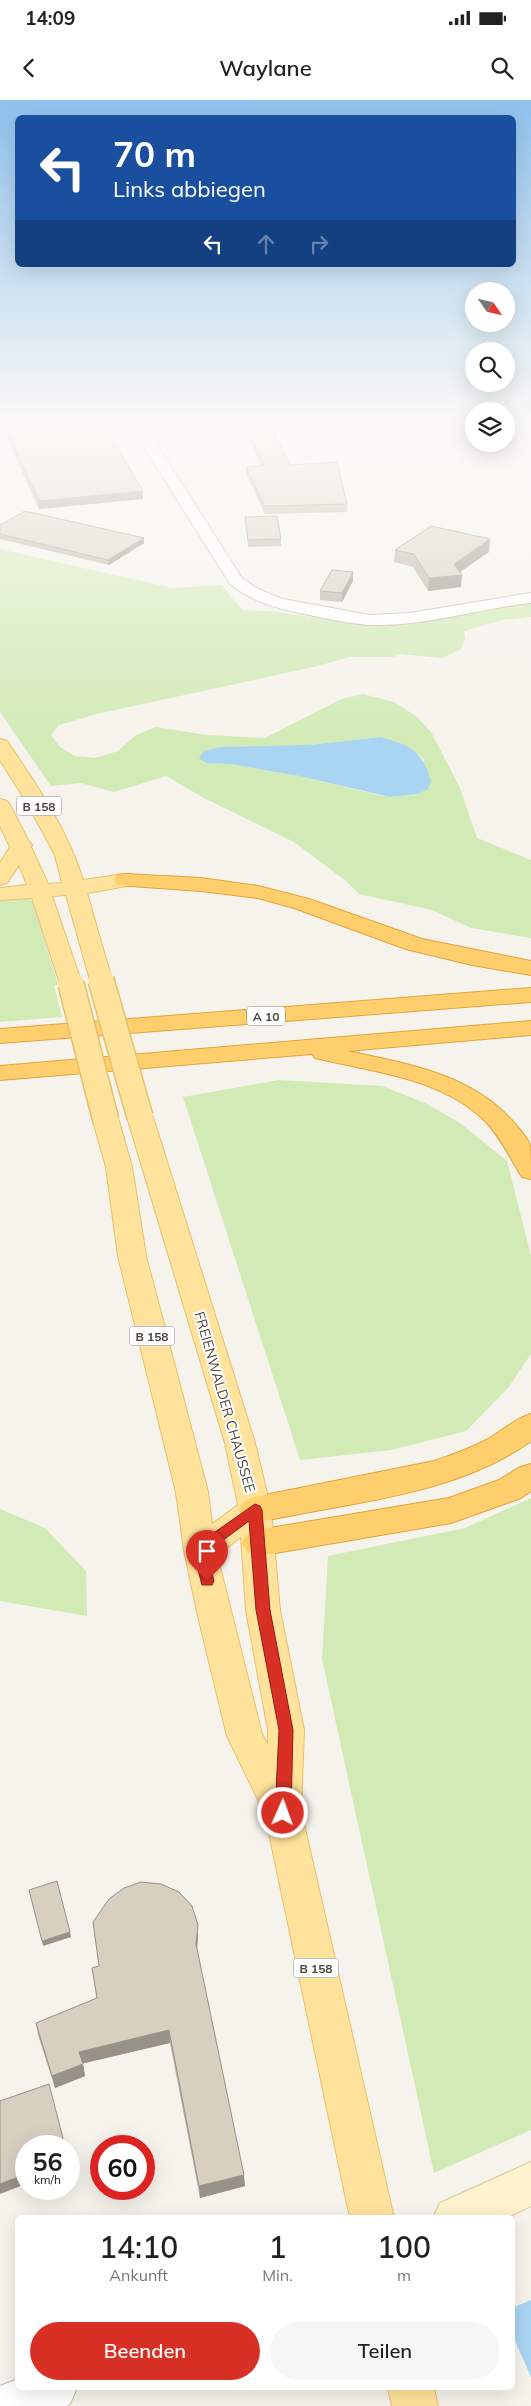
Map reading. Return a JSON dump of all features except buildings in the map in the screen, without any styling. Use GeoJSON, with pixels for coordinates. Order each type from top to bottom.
{"type":"FeatureCollection","features":[{"type":"Feature","properties":{"kind":"highway"},"geometry":{"type":"LineString","coordinates":[[125,880],[202,884],[277,896],[434,950],[476,960],[531,968]]}},
{"type":"Feature","properties":{"kind":"highway","name":"A 10"},"geometry":{"type":"LineString","coordinates":[[0,1036],[531,995]]}},
{"type":"Feature","properties":{"kind":"highway"},"geometry":{"type":"LineString","coordinates":[[0,1073],[531,1028]]}},
{"type":"Feature","properties":{"kind":"highway"},"geometry":{"type":"LineString","coordinates":[[298,1047],[409,1072],[448,1084],[478,1100],[498,1119],[524,1153],[531,1171]]}},
{"type":"Feature","properties":{"kind":"highway"},"geometry":{"type":"LineString","coordinates":[[255,1510],[436,1473],[481,1457],[514,1440],[531,1425]]}},
{"type":"Feature","properties":{"kind":"highway"},"geometry":{"type":"LineString","coordinates":[[243,1536],[451,1510],[510,1489],[531,1476]]}},
{"type":"Feature","properties":{"kind":"main road","name":"B 158"},"geometry":{"type":"LineString","coordinates":[[0,745],[37,803],[65,854],[75,888]]}},
{"type":"Feature","properties":{"kind":"main road","name":"B 158"},"geometry":{"type":"LineString","coordinates":[[0,805],[22,845],[41,890]]}},
{"type":"Feature","properties":{"kind":"main road"},"geometry":{"type":"LineString","coordinates":[[0,879],[22,845]]}},
{"type":"Feature","properties":{"kind":"main road"},"geometry":{"type":"LineString","coordinates":[[65,854],[95,871],[125,880]]}},
{"type":"Feature","properties":{"kind":"main road"},"geometry":{"type":"LineString","coordinates":[[0,894],[75,888],[125,880]]}},
{"type":"Feature","properties":{"kind":"main road","name":"FREIENWALDER CHAUSSEE"},"geometry":{"type":"LineString","coordinates":[[75,888],[140,1117],[240,1443],[255,1510],[243,1536],[263,1610],[286,1730],[283,1813]]}},
{"type":"Feature","properties":{"kind":"main road","name":"FREIENWALDER CHAUSSEE"},"geometry":{"type":"LineString","coordinates":[[41,890],[71,984],[119,1167],[132,1256],[197,1513],[200,1550],[245,1736],[283,1813],[371,2215]]}},
{"type":"Feature","properties":{"kind":"main road"},"geometry":{"type":"LineString","coordinates":[[197,1513],[243,1536]]}},
{"type":"Feature","properties":{"kind":"main road"},"geometry":{"type":"LineString","coordinates":[[200,1550],[243,1536]]}},
{"type":"Feature","properties":{"kind":"main road"},"geometry":{"type":"LineString","coordinates":[[462,2215],[531,2184]]}},
{"type":"Feature","properties":{"kind":"main road"},"geometry":{"type":"LineString","coordinates":[[411,2390],[415,2406]]}},
{"type":"Feature","properties":{"kind":"street"},"geometry":{"type":"LineString","coordinates":[[204,531],[236,581],[257,596],[276,603],[330,614],[376,620],[410,618],[498,600],[531,598]]}},
{"type":"Feature","properties":{"kind":"street"},"geometry":{"type":"LineString","coordinates":[[498,600],[531,586]]}},
{"type":"Feature","properties":{"kind":"street"},"geometry":{"type":"LineString","coordinates":[[8,2406],[49,2390]]}},
{"type":"Feature","properties":{"kind":"green space"},"geometry":{"type":"Polygon","coordinates":[[[0,549],[172,588],[222,585],[242,610],[268,611],[376,626],[402,625],[531,601],[531,617],[502,620],[464,631],[465,640],[460,650],[442,658],[399,654],[393,657],[349,657],[318,666],[97,714],[59,725],[51,735],[60,747],[75,756],[95,758],[118,751],[136,735],[156,727],[207,735],[265,738],[341,699],[363,694],[394,702],[416,716],[431,732],[460,788],[477,838],[531,860],[531,938],[471,928],[432,910],[359,894],[346,881],[294,842],[204,798],[166,776],[114,792],[81,783],[51,786],[0,712],[0,549]],[[380,737],[310,745],[207,763],[230,764],[299,776],[390,797],[417,794],[424,759],[411,748],[380,737]]]}},
{"type":"Feature","properties":{"kind":"green space"},"geometry":{"type":"Polygon","coordinates":[[[26,897],[33,902],[58,985],[54,986],[62,1017],[0,1022],[0,898],[26,897]]]}},
{"type":"Feature","properties":{"kind":"green space"},"geometry":{"type":"Polygon","coordinates":[[[279,1080],[382,1086],[425,1103],[460,1123],[507,1161],[531,1256],[531,1354],[508,1388],[466,1431],[391,1450],[300,1460],[183,1097],[279,1080]]]}},
{"type":"Feature","properties":{"kind":"green space"},"geometry":{"type":"Polygon","coordinates":[[[531,1498],[531,2130],[434,2173],[322,1659],[328,1556],[465,1528],[531,1498]]]}},
{"type":"Feature","properties":{"kind":"green space"},"geometry":{"type":"Polygon","coordinates":[[[0,1509],[45,1528],[86,1571],[87,1616],[0,1601],[0,1509]]]}},
{"type":"Feature","properties":{"kind":"water"},"geometry":{"type":"Polygon","coordinates":[[[380,737],[408,746],[419,755],[431,781],[428,789],[417,794],[390,797],[299,776],[230,764],[207,763],[199,759],[204,751],[221,747],[310,745],[380,737]]]}},
{"type":"Feature","properties":{"kind":"water"},"geometry":{"type":"Polygon","coordinates":[[[531,2300],[531,2377],[515,2341],[515,2307],[531,2300]]]}},
{"type":"Feature","properties":{"kind":"route"},"geometry":{"type":"LineString","coordinates":[[207,1581],[200,1550],[255,1510],[263,1610],[286,1730],[283,1813]]}}]}
